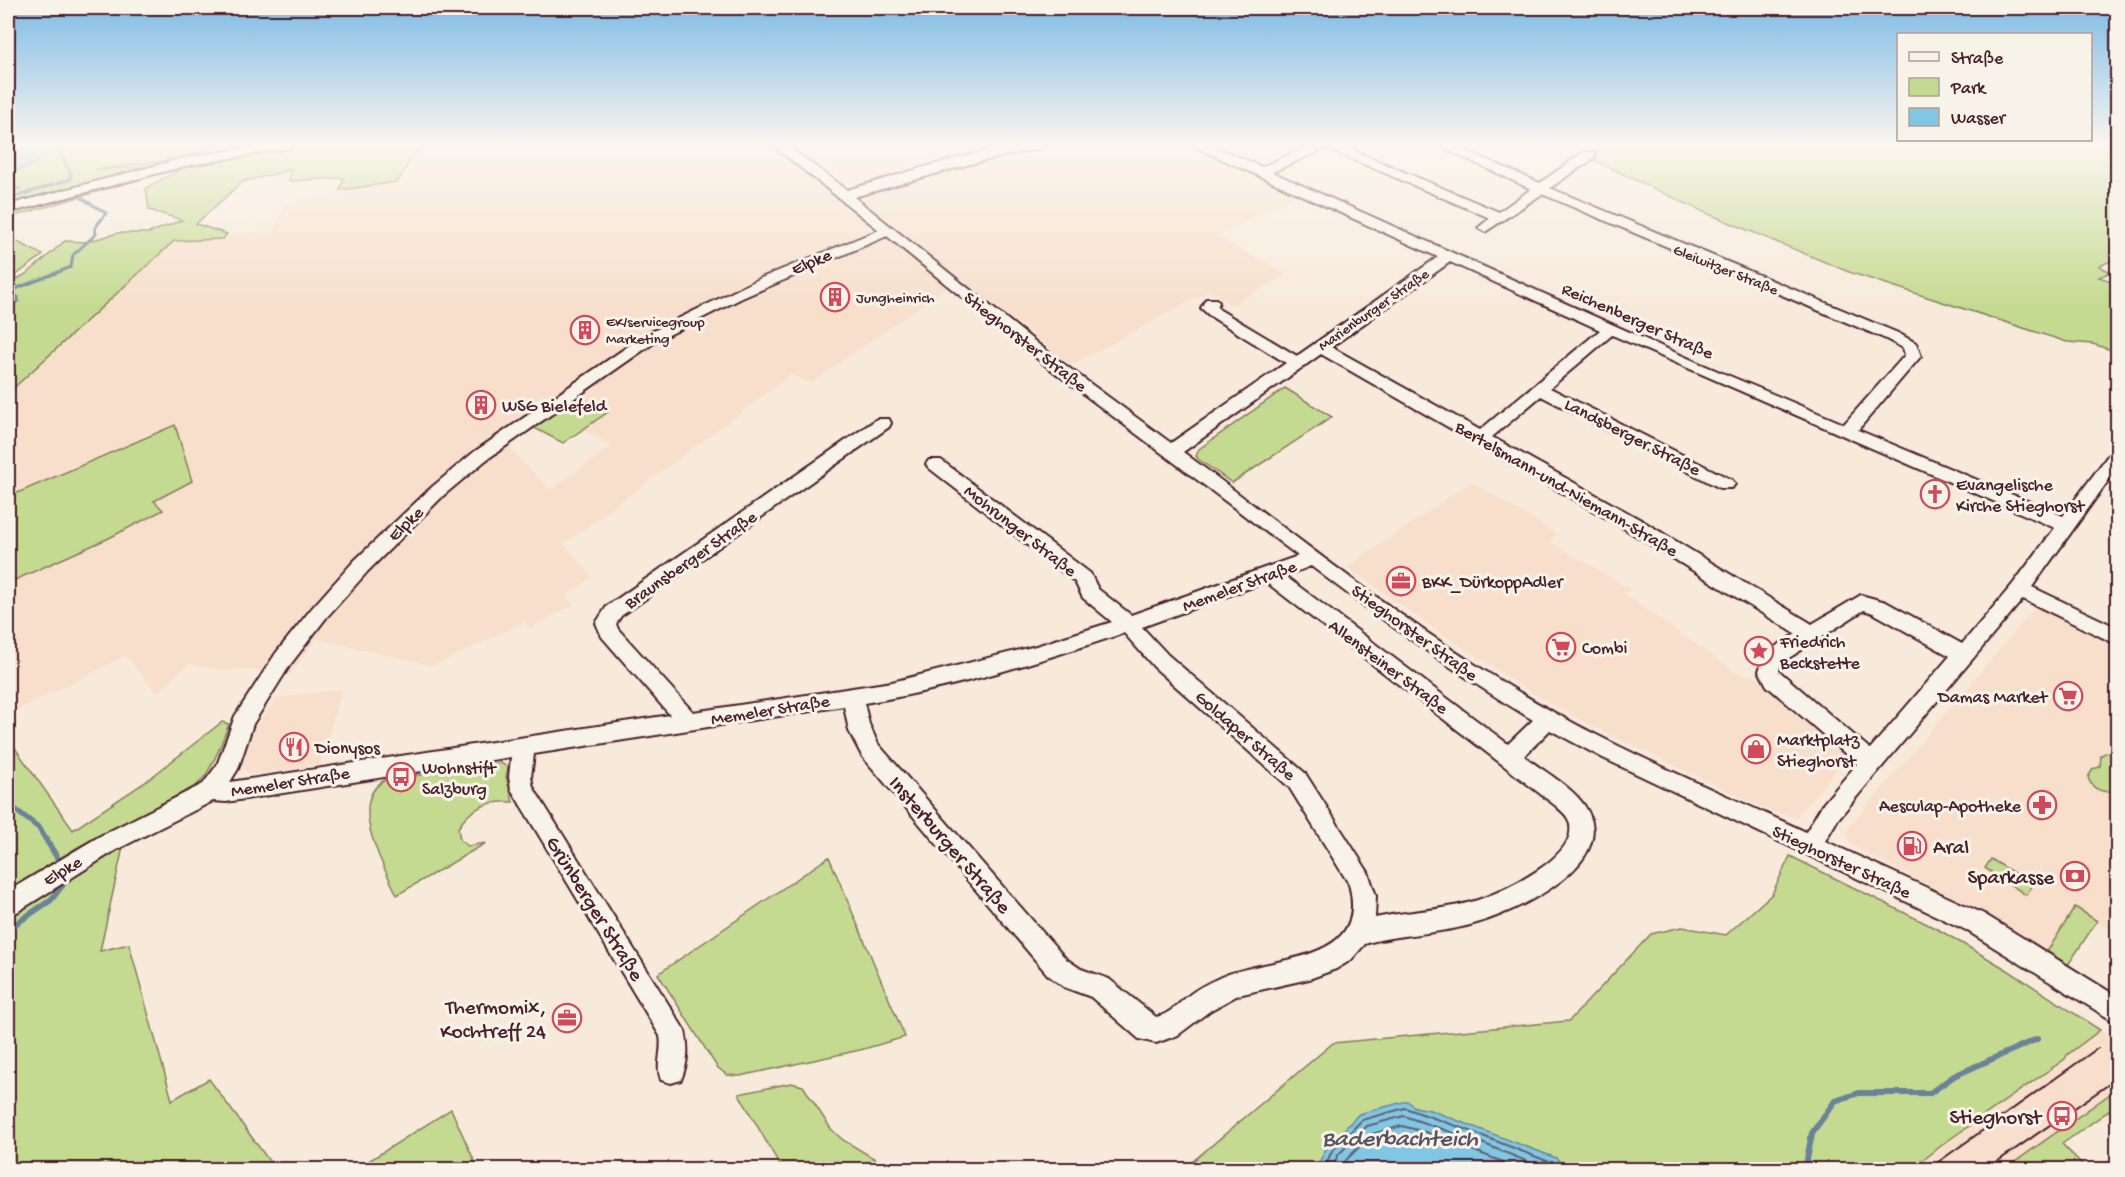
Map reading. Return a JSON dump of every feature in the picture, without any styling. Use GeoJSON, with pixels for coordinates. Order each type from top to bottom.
{"type":"FeatureCollection","features":[{"type":"Feature","properties":{"kind":"street"},"geometry":{"type":"LineString","coordinates":[[8,209],[46,199]]}},
{"type":"Feature","properties":{"kind":"street","name":"Stieghorster Straße"},"geometry":{"type":"LineString","coordinates":[[850,199],[1052,362],[1430,645],[1548,719],[1611,752],[1959,914],[2118,1012]]}},
{"type":"Feature","properties":{"kind":"street","name":"Reichenberger Straße"},"geometry":{"type":"LineString","coordinates":[[1325,199],[1610,329],[2066,525]]}},
{"type":"Feature","properties":{"kind":"street"},"geometry":{"type":"LineString","coordinates":[[1457,199],[1500,217]]}},
{"type":"Feature","properties":{"kind":"street"},"geometry":{"type":"LineString","coordinates":[[1485,228],[1525,199]]}},
{"type":"Feature","properties":{"kind":"street","name":"Gleiwitzer Straße"},"geometry":{"type":"LineString","coordinates":[[1564,199],[1892,336],[1910,346],[1913,356],[1847,432]]}},
{"type":"Feature","properties":{"kind":"street","name":"Elpke"},"geometry":{"type":"LineString","coordinates":[[8,904],[108,843],[211,791],[227,769],[243,722],[300,635],[361,566],[438,490],[480,456],[649,339],[733,296],[888,231]]}},
{"type":"Feature","properties":{"kind":"street","name":"Marienburger Straße"},"geometry":{"type":"LineString","coordinates":[[1171,452],[1449,256]]}},
{"type":"Feature","properties":{"kind":"street"},"geometry":{"type":"LineString","coordinates":[[1211,302],[1209,308],[1215,313],[1297,363]]}},
{"type":"Feature","properties":{"kind":"street","name":"Landsberger Straße"},"geometry":{"type":"LineString","coordinates":[[1481,438],[1610,329]]}},
{"type":"Feature","properties":{"kind":"street","name":"Bertelsmann-und-Niemann-Straße"},"geometry":{"type":"LineString","coordinates":[[1320,347],[1634,525],[1811,633]]}},
{"type":"Feature","properties":{"kind":"street","name":"Landsberger Straße"},"geometry":{"type":"LineString","coordinates":[[1539,388],[1726,484]]}},
{"type":"Feature","properties":{"kind":"street","name":"Braunsberger Straße"},"geometry":{"type":"LineString","coordinates":[[688,721],[609,632],[606,623],[614,611],[883,423]]}},
{"type":"Feature","properties":{"kind":"street"},"geometry":{"type":"LineString","coordinates":[[1811,846],[1825,818],[2020,589],[2118,454]]}},
{"type":"Feature","properties":{"kind":"street","name":"Mohrunger Straße"},"geometry":{"type":"LineString","coordinates":[[935,464],[1083,578],[1090,593],[1128,624]]}},
{"type":"Feature","properties":{"kind":"street","name":"Memeler Straße"},"geometry":{"type":"LineString","coordinates":[[211,791],[226,792],[892,690],[989,667],[1128,624],[1314,558]]}},
{"type":"Feature","properties":{"kind":"street","name":"Allensteiner Straße"},"geometry":{"type":"LineString","coordinates":[[1073,978],[1100,988],[1140,1026],[1157,1032],[1182,1019],[1216,993],[1257,975],[1320,964],[1345,949],[1357,935],[1388,925],[1467,915],[1511,898],[1551,874],[1576,848],[1582,831],[1576,811],[1564,799],[1269,574]]}},
{"type":"Feature","properties":{"kind":"street"},"geometry":{"type":"LineString","coordinates":[[2020,589],[2118,637]]}},
{"type":"Feature","properties":{"kind":"street"},"geometry":{"type":"LineString","coordinates":[[1872,764],[1779,685],[1769,671],[1772,659],[1861,602],[1879,607],[1965,655]]}},
{"type":"Feature","properties":{"kind":"street","name":"Goldaper Straße"},"geometry":{"type":"LineString","coordinates":[[1128,624],[1161,661],[1297,780],[1348,859],[1365,893]]}},
{"type":"Feature","properties":{"kind":"street","name":"Insterburger Straße"},"geometry":{"type":"LineString","coordinates":[[854,696],[857,724],[861,737],[870,750],[1058,967],[1073,978]]}},
{"type":"Feature","properties":{"kind":"street"},"geometry":{"type":"LineString","coordinates":[[1509,757],[1548,719]]}},
{"type":"Feature","properties":{"kind":"street","name":"Grünberger Straße"},"geometry":{"type":"LineString","coordinates":[[524,746],[520,777],[522,789],[672,1031],[676,1048],[671,1070]]}},
{"type":"Feature","properties":{"kind":"street"},"geometry":{"type":"LineString","coordinates":[[1365,893],[1390,916],[1413,923]]}},
{"type":"Feature","properties":{"kind":"street"},"geometry":{"type":"LineString","coordinates":[[1357,935],[1365,911],[1365,893]]}},
{"type":"Feature","properties":{"kind":"shaded area"},"geometry":{"type":"Polygon","coordinates":[[[1290,199],[1217,237],[1286,274],[1232,305],[1209,291],[1071,365],[960,278],[811,383],[791,375],[564,544],[593,577],[566,596],[574,605],[531,628],[524,622],[434,666],[317,639],[291,674],[240,669],[226,671],[189,664],[157,693],[126,656],[8,715],[8,583],[109,538],[162,511],[153,501],[174,425],[8,497],[8,393],[174,241],[223,239],[227,234],[274,231],[284,205],[294,203],[296,200],[1290,199]],[[579,397],[508,446],[550,490],[612,446],[582,430],[608,412],[579,397]]]}},
{"type":"Feature","properties":{"kind":"shaded area"},"geometry":{"type":"Polygon","coordinates":[[[1471,482],[1557,534],[1549,541],[1630,589],[1624,594],[1735,672],[1756,677],[1845,756],[1843,762],[1796,818],[1770,811],[1592,726],[1533,694],[1417,617],[1347,567],[1471,482]]]}},
{"type":"Feature","properties":{"kind":"shaded area"},"geometry":{"type":"Polygon","coordinates":[[[2036,609],[2049,611],[2117,644],[2118,933],[2095,921],[2065,964],[1961,901],[1858,850],[1849,842],[1847,833],[1850,826],[2036,609]]]}},
{"type":"Feature","properties":{"kind":"shaded area"},"geometry":{"type":"Polygon","coordinates":[[[342,689],[320,765],[262,774],[245,771],[242,764],[243,756],[255,727],[277,698],[342,689]]]}},
{"type":"Feature","properties":{"kind":"shaded area"},"geometry":{"type":"Polygon","coordinates":[[[2100,1030],[2117,1042],[2117,1089],[2005,1169],[1912,1170],[1946,1142],[2065,1059],[2067,1055],[2100,1030]]]}},
{"type":"Feature","properties":{"kind":"green space"},"geometry":{"type":"Polygon","coordinates":[[[8,199],[34,199],[8,206],[8,199]]]}},
{"type":"Feature","properties":{"kind":"green space"},"geometry":{"type":"Polygon","coordinates":[[[56,199],[73,199],[8,218],[8,212],[56,199]]]}},
{"type":"Feature","properties":{"kind":"green space"},"geometry":{"type":"Polygon","coordinates":[[[147,199],[223,199],[196,224],[227,234],[223,239],[174,241],[8,393],[8,284],[28,273],[65,241],[86,242],[118,233],[149,233],[182,220],[149,210],[147,199]]]}},
{"type":"Feature","properties":{"kind":"green space"},"geometry":{"type":"Polygon","coordinates":[[[1676,199],[2117,199],[2117,262],[2113,260],[2099,266],[2111,272],[2099,277],[2117,283],[2117,352],[2093,344],[2067,342],[1849,272],[1676,199]]]}},
{"type":"Feature","properties":{"kind":"green space"},"geometry":{"type":"Polygon","coordinates":[[[8,237],[43,255],[8,281],[8,237]]]}},
{"type":"Feature","properties":{"kind":"green space"},"geometry":{"type":"Polygon","coordinates":[[[1285,388],[1332,417],[1232,483],[1198,459],[1196,456],[1199,449],[1285,388]]]}},
{"type":"Feature","properties":{"kind":"green space"},"geometry":{"type":"Polygon","coordinates":[[[578,396],[608,412],[563,443],[534,428],[578,396]]]}},
{"type":"Feature","properties":{"kind":"green space"},"geometry":{"type":"Polygon","coordinates":[[[175,425],[192,481],[154,501],[163,510],[109,538],[8,583],[8,497],[175,425]]]}},
{"type":"Feature","properties":{"kind":"green space"},"geometry":{"type":"Polygon","coordinates":[[[222,722],[229,724],[219,749],[207,773],[196,786],[78,847],[8,890],[8,738],[73,830],[144,783],[222,722]]]}},
{"type":"Feature","properties":{"kind":"green space"},"geometry":{"type":"Polygon","coordinates":[[[2108,752],[2117,755],[2117,800],[2111,792],[2094,787],[2088,777],[2093,769],[2100,767],[2101,755],[2108,752]]]}},
{"type":"Feature","properties":{"kind":"green space"},"geometry":{"type":"Polygon","coordinates":[[[500,763],[508,767],[506,777],[513,802],[496,802],[474,810],[458,828],[460,840],[468,846],[486,843],[397,895],[377,852],[368,818],[369,803],[374,790],[385,780],[500,763]]]}},
{"type":"Feature","properties":{"kind":"green space"},"geometry":{"type":"Polygon","coordinates":[[[123,847],[100,951],[129,944],[172,1100],[209,1079],[275,1169],[8,1170],[8,916],[123,847]]]}},
{"type":"Feature","properties":{"kind":"green space"},"geometry":{"type":"Polygon","coordinates":[[[1790,856],[1939,930],[2006,969],[2100,1030],[2067,1055],[2065,1059],[1946,1142],[1912,1169],[1179,1170],[1186,1167],[1333,1043],[1569,1021],[1651,934],[1682,927],[1726,935],[1772,894],[1790,856]]]}},
{"type":"Feature","properties":{"kind":"green space"},"geometry":{"type":"Polygon","coordinates":[[[829,857],[905,1037],[860,1050],[740,1076],[727,1075],[717,1067],[658,974],[829,857]]]}},
{"type":"Feature","properties":{"kind":"green space"},"geometry":{"type":"Polygon","coordinates":[[[1991,859],[2033,885],[2026,895],[1985,868],[1991,859]]]}},
{"type":"Feature","properties":{"kind":"green space"},"geometry":{"type":"Polygon","coordinates":[[[2075,907],[2097,921],[2068,965],[2047,952],[2075,907]]]}},
{"type":"Feature","properties":{"kind":"green space"},"geometry":{"type":"Polygon","coordinates":[[[791,1083],[803,1086],[831,1129],[843,1140],[892,1169],[782,1169],[739,1094],[791,1083]]]}},
{"type":"Feature","properties":{"kind":"green space"},"geometry":{"type":"Polygon","coordinates":[[[2117,1089],[2117,1105],[2062,1144],[2087,1169],[2005,1169],[2117,1089]]]}},
{"type":"Feature","properties":{"kind":"green space"},"geometry":{"type":"Polygon","coordinates":[[[451,1109],[478,1169],[356,1169],[451,1109]]]}},
{"type":"Feature","properties":{"kind":"water","name":"Baderbachteich"},"geometry":{"type":"Polygon","coordinates":[[[1407,1101],[1415,1107],[1430,1110],[1556,1158],[1567,1169],[1316,1169],[1327,1147],[1359,1114],[1407,1101]]]}},
{"type":"Feature","properties":{"kind":"waterway"},"geometry":{"type":"LineString","coordinates":[[8,307],[18,301],[18,297],[9,293],[10,291],[71,267],[73,255],[96,234],[95,228],[106,213],[83,199]]}},
{"type":"Feature","properties":{"kind":"waterway"},"geometry":{"type":"LineString","coordinates":[[8,804],[39,828],[58,859]]}},
{"type":"Feature","properties":{"kind":"waterway"},"geometry":{"type":"LineString","coordinates":[[8,929],[51,900],[68,878]]}},
{"type":"Feature","properties":{"kind":"waterway"},"geometry":{"type":"LineString","coordinates":[[1805,1170],[1812,1133],[1835,1101],[1859,1093],[1930,1093],[1954,1076],[2037,1039]]}},
{"type":"Feature","properties":{"kind":"tram line"},"geometry":{"type":"LineString","coordinates":[[1927,1170],[2098,1048]]}},
{"type":"Feature","properties":{"kind":"tram line"},"geometry":{"type":"LineString","coordinates":[[1985,1170],[2118,1078]]}},
{"type":"Feature","properties":{"kind":"place","name":"Jungheinrich"},"geometry":{"type":"Point","coordinates":[835,297]}},
{"type":"Feature","properties":{"kind":"place","name":"EK/servicegroup Marketing"},"geometry":{"type":"Point","coordinates":[585,330]}},
{"type":"Feature","properties":{"kind":"place","name":"WSG Bielefeld"},"geometry":{"type":"Point","coordinates":[481,405]}},
{"type":"Feature","properties":{"kind":"place","name":"Evangelische Kirche Stieghorst"},"geometry":{"type":"Point","coordinates":[1935,494]}},
{"type":"Feature","properties":{"kind":"place","name":"BKK_DürkoppAdler"},"geometry":{"type":"Point","coordinates":[1401,581]}},
{"type":"Feature","properties":{"kind":"place","name":"Combi"},"geometry":{"type":"Point","coordinates":[1561,647]}},
{"type":"Feature","properties":{"kind":"place","name":"Friedrich Beckstette"},"geometry":{"type":"Point","coordinates":[1759,651]}},
{"type":"Feature","properties":{"kind":"place","name":"Damas Market"},"geometry":{"type":"Point","coordinates":[2068,696]}},
{"type":"Feature","properties":{"kind":"place","name":"Dionysos"},"geometry":{"type":"Point","coordinates":[294,747]}},
{"type":"Feature","properties":{"kind":"place","name":"Marktplatz Stieghorst"},"geometry":{"type":"Point","coordinates":[1756,749]}},
{"type":"Feature","properties":{"kind":"place","name":"Wohnstift Salzburg"},"geometry":{"type":"Point","coordinates":[401,777]}},
{"type":"Feature","properties":{"kind":"place","name":"Aesculap-Apotheke"},"geometry":{"type":"Point","coordinates":[2042,805]}},
{"type":"Feature","properties":{"kind":"place","name":"Aral"},"geometry":{"type":"Point","coordinates":[1912,846]}},
{"type":"Feature","properties":{"kind":"place","name":"Sparkasse"},"geometry":{"type":"Point","coordinates":[2075,876]}},
{"type":"Feature","properties":{"kind":"place","name":"Thermomix, Kochtreff 24"},"geometry":{"type":"Point","coordinates":[567,1018]}},
{"type":"Feature","properties":{"kind":"place","name":"Stieghorst"},"geometry":{"type":"Point","coordinates":[2062,1116]}}]}
